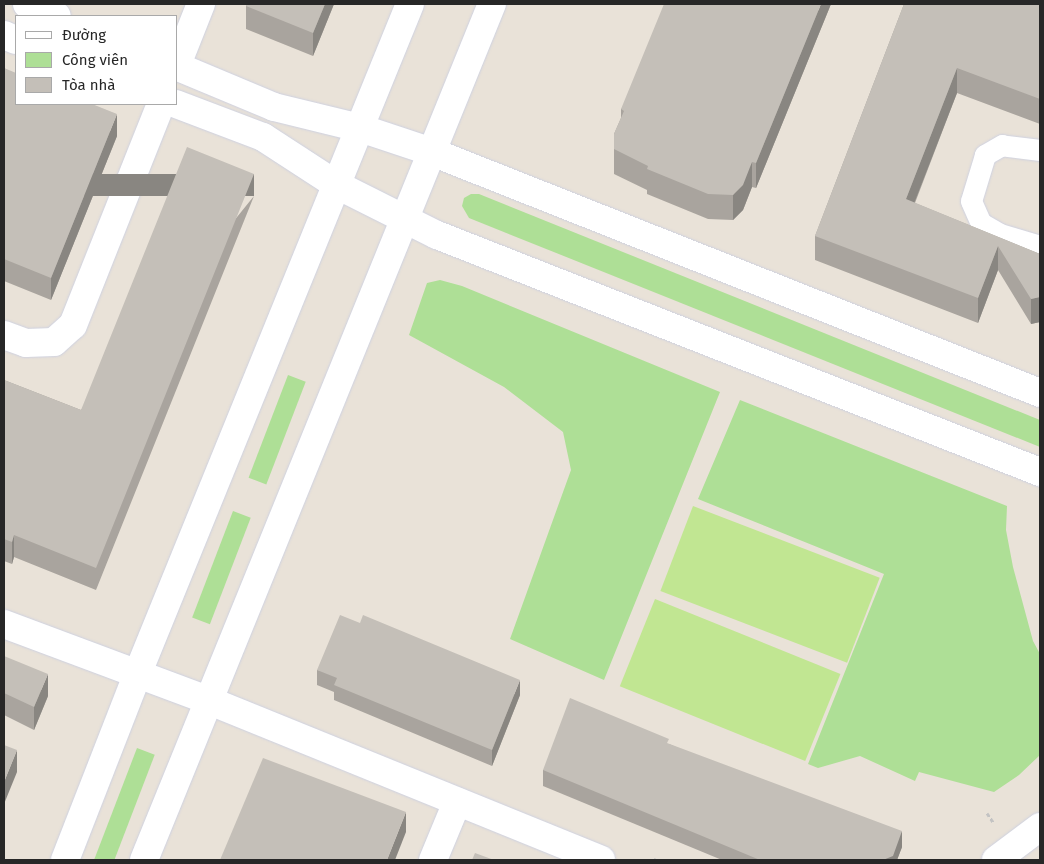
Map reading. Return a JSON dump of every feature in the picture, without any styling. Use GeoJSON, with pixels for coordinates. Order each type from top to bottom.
{"type":"FeatureCollection","features":[{"type":"Feature","properties":{"kind":"street"},"geometry":{"type":"LineString","coordinates":[[27,4],[54,15]]}},
{"type":"Feature","properties":{"kind":"street"},"geometry":{"type":"LineString","coordinates":[[178,61],[201,4]]}},
{"type":"Feature","properties":{"kind":"street"},"geometry":{"type":"LineString","coordinates":[[65,860],[136,675],[410,4]]}},
{"type":"Feature","properties":{"kind":"street"},"geometry":{"type":"LineString","coordinates":[[144,860],[492,4]]}},
{"type":"Feature","properties":{"kind":"street"},"geometry":{"type":"LineString","coordinates":[[178,67],[274,107],[360,128],[432,152],[1040,393]]}},
{"type":"Feature","properties":{"kind":"street"},"geometry":{"type":"LineString","coordinates":[[4,335],[26,343],[54,342],[73,325],[161,105]]}},
{"type":"Feature","properties":{"kind":"street"},"geometry":{"type":"LineString","coordinates":[[178,105],[263,137],[337,186],[405,220],[1040,472]]}},
{"type":"Feature","properties":{"kind":"street"},"geometry":{"type":"LineString","coordinates":[[4,624],[136,675],[210,701],[600,860]]}},
{"type":"Feature","properties":{"kind":"street"},"geometry":{"type":"LineString","coordinates":[[433,860],[457,802]]}},
{"type":"Feature","properties":{"kind":"street"},"geometry":{"type":"LineString","coordinates":[[996,860],[1040,827]]}},
{"type":"Feature","properties":{"kind":"lane"},"geometry":{"type":"LineString","coordinates":[[1040,150],[1002,145],[985,155],[971,201],[982,222],[1000,234],[1040,246]]}},
{"type":"Feature","properties":{"kind":"green space"},"geometry":{"type":"Polygon","coordinates":[[[471,194],[479,194],[1040,420],[1040,447],[469,218],[462,206],[464,198],[471,194]]]}},
{"type":"Feature","properties":{"kind":"green space"},"geometry":{"type":"Polygon","coordinates":[[[440,280],[462,286],[720,392],[604,680],[510,639],[571,470],[563,432],[504,387],[409,335],[427,283],[440,280]]]}},
{"type":"Feature","properties":{"kind":"green space"},"geometry":{"type":"Polygon","coordinates":[[[288,375],[306,382],[266,485],[249,478],[288,375]]]}},
{"type":"Feature","properties":{"kind":"green space"},"geometry":{"type":"Polygon","coordinates":[[[740,400],[1007,506],[1006,530],[1013,567],[1033,641],[1040,654],[1040,755],[1019,775],[994,792],[919,772],[915,781],[860,756],[818,768],[808,764],[884,574],[698,499],[740,400]]]}},
{"type":"Feature","properties":{"kind":"green space"},"geometry":{"type":"Polygon","coordinates":[[[693,506],[880,578],[847,663],[660,591],[693,506]]]}},
{"type":"Feature","properties":{"kind":"green space"},"geometry":{"type":"Polygon","coordinates":[[[233,511],[251,518],[210,624],[192,617],[233,511]]]}},
{"type":"Feature","properties":{"kind":"green space"},"geometry":{"type":"Polygon","coordinates":[[[655,599],[840,674],[805,761],[620,686],[655,599]]]}},
{"type":"Feature","properties":{"kind":"green space"},"geometry":{"type":"Polygon","coordinates":[[[137,748],[155,755],[114,860],[94,860],[137,748]]]}},
{"type":"Feature","properties":{"kind":"building"},"geometry":{"type":"Polygon","coordinates":[[[247,4],[325,4],[313,33],[246,6],[247,4]]]}},
{"type":"Feature","properties":{"kind":"building"},"geometry":{"type":"Polygon","coordinates":[[[664,4],[821,4],[756,163],[752,162],[743,185],[733,195],[708,194],[647,169],[648,166],[614,149],[614,134],[624,111],[621,109],[664,4]]]}},
{"type":"Feature","properties":{"kind":"building"},"geometry":{"type":"Polygon","coordinates":[[[904,4],[1040,4],[1040,99],[957,68],[906,199],[1040,254],[1040,297],[1031,299],[998,246],[978,298],[815,236],[904,4]]]}},
{"type":"Feature","properties":{"kind":"building"},"geometry":{"type":"Polygon","coordinates":[[[4,68],[15,73],[15,105],[94,105],[117,114],[51,278],[4,259],[4,68]]]}},
{"type":"Feature","properties":{"kind":"building"},"geometry":{"type":"Polygon","coordinates":[[[187,147],[254,174],[96,568],[14,535],[12,542],[4,539],[4,380],[81,410],[187,147]]]}},
{"type":"Feature","properties":{"kind":"building"},"geometry":{"type":"Polygon","coordinates":[[[340,615],[360,623],[363,615],[520,680],[492,750],[334,685],[337,678],[317,670],[340,615]]]}},
{"type":"Feature","properties":{"kind":"building"},"geometry":{"type":"Polygon","coordinates":[[[4,656],[48,674],[34,707],[4,693],[4,656]]]}},
{"type":"Feature","properties":{"kind":"building"},"geometry":{"type":"Polygon","coordinates":[[[570,698],[669,739],[667,743],[902,831],[893,856],[883,860],[760,860],[543,770],[570,698]]]}},
{"type":"Feature","properties":{"kind":"building"},"geometry":{"type":"Polygon","coordinates":[[[4,745],[17,750],[4,782],[4,745]]]}},
{"type":"Feature","properties":{"kind":"building"},"geometry":{"type":"Polygon","coordinates":[[[263,758],[406,812],[387,860],[220,860],[263,758]]]}},
{"type":"Feature","properties":{"kind":"building"},"geometry":{"type":"Polygon","coordinates":[[[475,853],[494,860],[472,860],[475,853]]]}}]}
